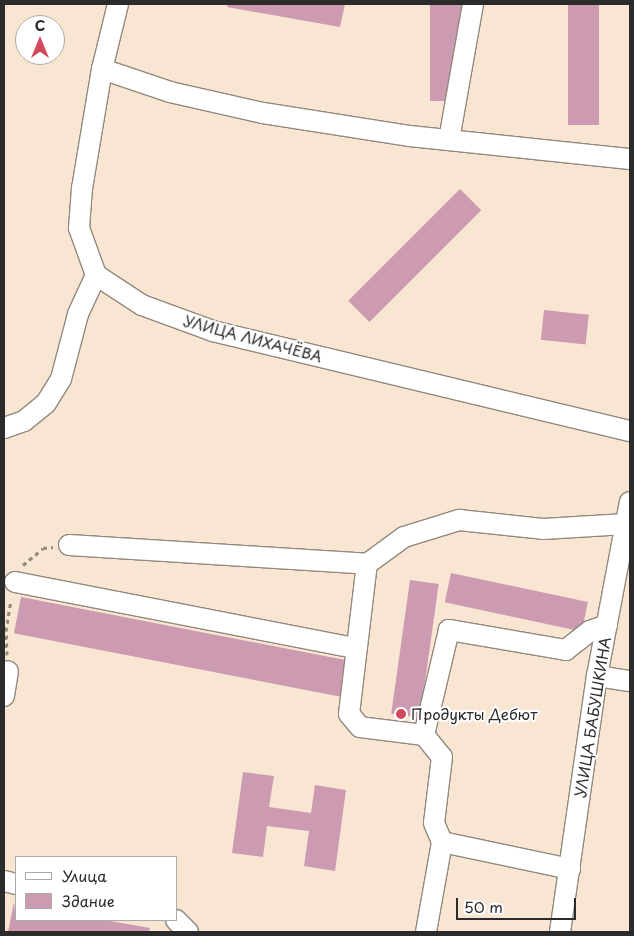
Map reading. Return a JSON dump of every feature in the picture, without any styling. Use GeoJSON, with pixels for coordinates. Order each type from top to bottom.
{"type":"FeatureCollection","features":[{"type":"Feature","properties":{"kind":"street"},"geometry":{"type":"LineString","coordinates":[[4,428],[24,421],[46,403],[61,379],[78,314],[96,274],[79,228],[82,188],[102,70],[118,4]]}},
{"type":"Feature","properties":{"kind":"street"},"geometry":{"type":"LineString","coordinates":[[449,140],[473,4]]}},
{"type":"Feature","properties":{"kind":"street"},"geometry":{"type":"LineString","coordinates":[[102,70],[170,92],[263,113],[449,140],[630,159]]}},
{"type":"Feature","properties":{"kind":"street","name":"УЛИЦА ЛИХАЧЁВА"},"geometry":{"type":"LineString","coordinates":[[96,274],[142,305],[213,331],[630,431]]}},
{"type":"Feature","properties":{"kind":"street","name":"УЛИЦА БАБУШКИНА"},"geometry":{"type":"LineString","coordinates":[[560,932],[597,676],[630,502]]}},
{"type":"Feature","properties":{"kind":"street"},"geometry":{"type":"LineString","coordinates":[[69,545],[367,564],[404,537],[459,520],[543,530],[626,524]]}},
{"type":"Feature","properties":{"kind":"street"},"geometry":{"type":"LineString","coordinates":[[367,564],[349,714],[360,727],[424,734],[442,757],[434,823],[442,842],[426,932]]}},
{"type":"Feature","properties":{"kind":"street"},"geometry":{"type":"LineString","coordinates":[[15,582],[356,648]]}},
{"type":"Feature","properties":{"kind":"street"},"geometry":{"type":"LineString","coordinates":[[424,734],[449,630],[566,650],[590,631],[607,625]]}},
{"type":"Feature","properties":{"kind":"street"},"geometry":{"type":"LineString","coordinates":[[4,696],[8,670]]}},
{"type":"Feature","properties":{"kind":"street"},"geometry":{"type":"LineString","coordinates":[[597,676],[630,682]]}},
{"type":"Feature","properties":{"kind":"street"},"geometry":{"type":"LineString","coordinates":[[442,842],[570,869]]}},
{"type":"Feature","properties":{"kind":"street"},"geometry":{"type":"LineString","coordinates":[[177,921],[188,932]]}},
{"type":"Feature","properties":{"kind":"building"},"geometry":{"type":"Polygon","coordinates":[[[228,4],[345,4],[340,27],[227,7],[228,4]]]}},
{"type":"Feature","properties":{"kind":"building"},"geometry":{"type":"Polygon","coordinates":[[[430,4],[462,4],[462,101],[430,101],[430,4]]]}},
{"type":"Feature","properties":{"kind":"building"},"geometry":{"type":"Polygon","coordinates":[[[568,4],[599,4],[599,125],[568,125],[568,4]]]}},
{"type":"Feature","properties":{"kind":"building"},"geometry":{"type":"Polygon","coordinates":[[[460,189],[481,210],[369,322],[348,301],[460,189]]]}},
{"type":"Feature","properties":{"kind":"building"},"geometry":{"type":"Polygon","coordinates":[[[544,310],[589,315],[586,345],[541,340],[544,310]]]}},
{"type":"Feature","properties":{"kind":"building"},"geometry":{"type":"Polygon","coordinates":[[[451,573],[588,602],[582,631],[445,602],[451,573]]]}},
{"type":"Feature","properties":{"kind":"building"},"geometry":{"type":"Polygon","coordinates":[[[410,580],[439,584],[420,718],[391,714],[410,580]]]}},
{"type":"Feature","properties":{"kind":"building"},"geometry":{"type":"Polygon","coordinates":[[[21,597],[348,661],[341,697],[14,633],[21,597]]]}},
{"type":"Feature","properties":{"kind":"building"},"geometry":{"type":"Polygon","coordinates":[[[243,772],[274,776],[269,807],[311,813],[315,785],[346,790],[335,871],[304,866],[309,831],[267,826],[263,857],[232,853],[243,772]]]}},
{"type":"Feature","properties":{"kind":"building"},"geometry":{"type":"Polygon","coordinates":[[[14,902],[15,921],[111,921],[150,928],[149,932],[8,932],[14,902]]]}},
{"type":"Feature","properties":{"kind":"place","name":"Продукты Дебют"},"geometry":{"type":"Point","coordinates":[401,714]}}]}
